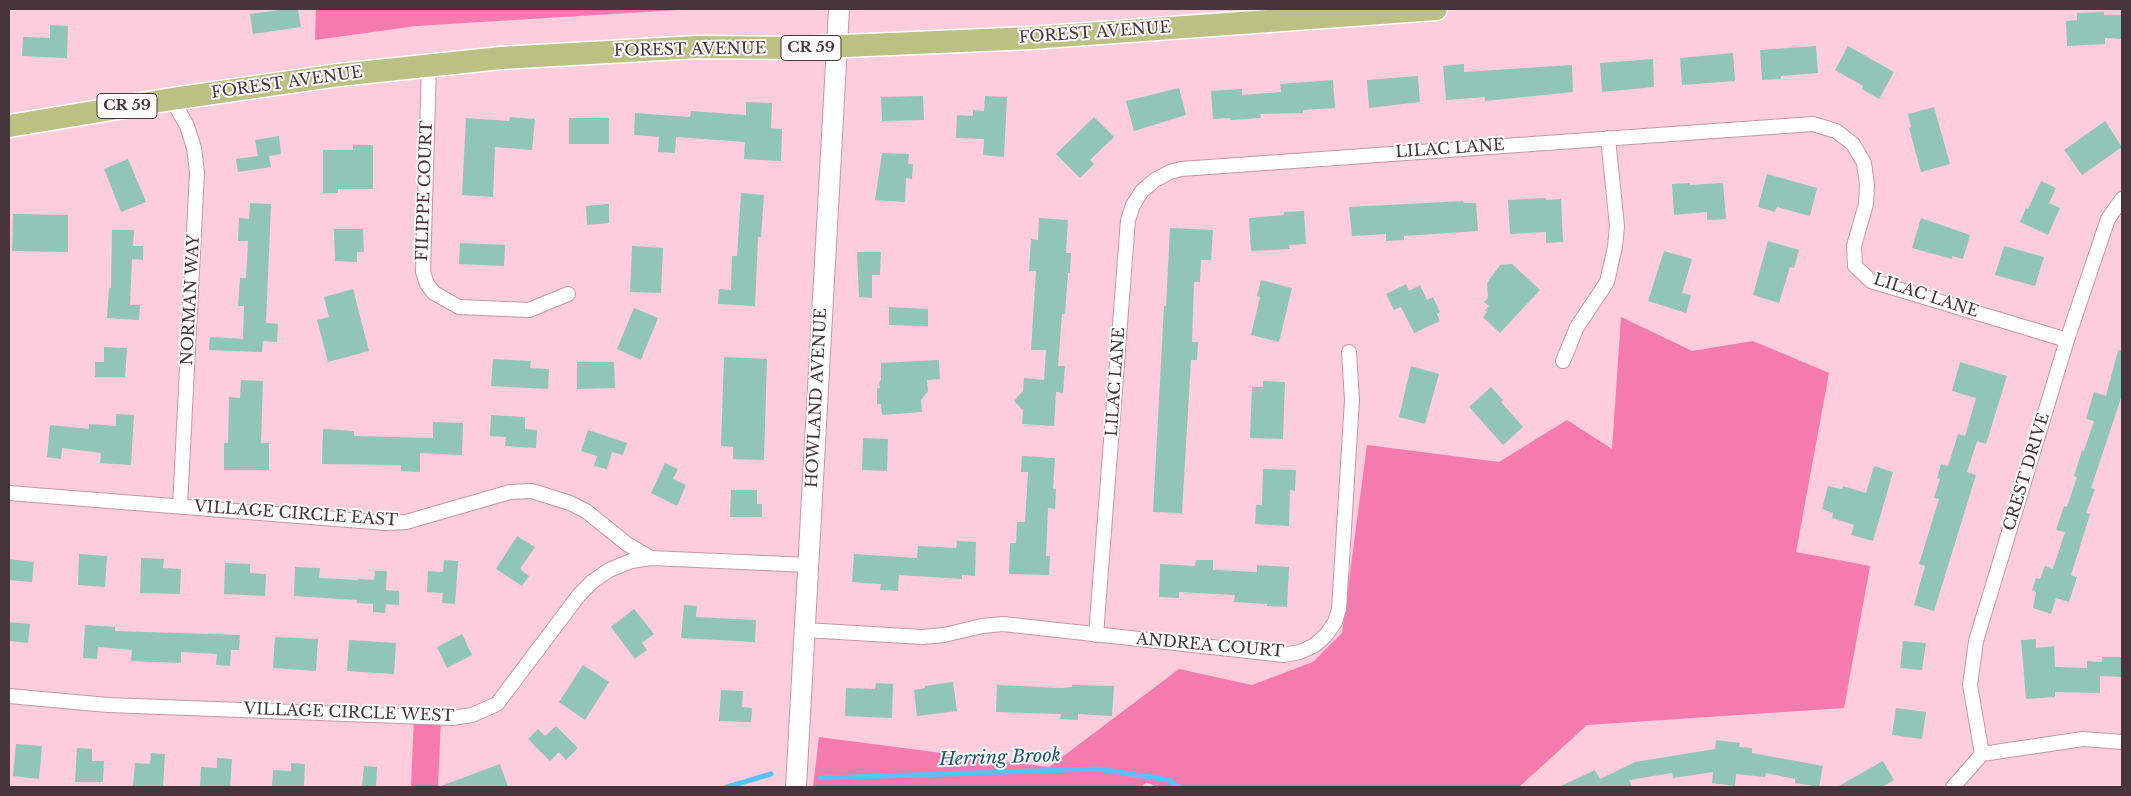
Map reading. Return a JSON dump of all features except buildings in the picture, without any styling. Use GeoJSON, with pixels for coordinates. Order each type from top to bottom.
{"type":"FeatureCollection","features":[{"type":"Feature","properties":{"kind":"main road","name":"FOREST AVENUE"},"geometry":{"type":"LineString","coordinates":[[9,126],[172,99],[429,64],[540,55],[697,47],[837,47],[1031,38],[1436,9]]}},
{"type":"Feature","properties":{"kind":"street","name":"HOWLAND AVENUE"},"geometry":{"type":"LineString","coordinates":[[796,787],[839,9]]}},
{"type":"Feature","properties":{"kind":"street","name":"FILIPPE COURT"},"geometry":{"type":"LineString","coordinates":[[429,64],[423,272],[427,284],[434,293],[459,307],[528,310],[568,294]]}},
{"type":"Feature","properties":{"kind":"street","name":"NORMAN WAY"},"geometry":{"type":"LineString","coordinates":[[172,99],[187,126],[194,148],[197,172],[180,506]]}},
{"type":"Feature","properties":{"kind":"street","name":"LILAC LANE"},"geometry":{"type":"LineString","coordinates":[[1096,635],[1128,220],[1133,206],[1142,191],[1155,180],[1170,172],[1181,169],[1813,124],[1836,131],[1853,144],[1864,163],[1867,184],[1866,204],[1854,246],[1855,266],[1871,281],[2067,340]]}},
{"type":"Feature","properties":{"kind":"street"},"geometry":{"type":"LineString","coordinates":[[1563,361],[1577,327],[1606,282],[1615,247],[1617,226],[1608,138]]}},
{"type":"Feature","properties":{"kind":"street","name":"CREST DRIVE"},"geometry":{"type":"LineString","coordinates":[[1982,754],[1970,685],[1976,641],[2067,340],[2108,219],[2122,199]]}},
{"type":"Feature","properties":{"kind":"street","name":"ANDREA COURT"},"geometry":{"type":"LineString","coordinates":[[805,630],[922,637],[944,635],[982,626],[1003,624],[1284,655],[1300,652],[1315,645],[1326,635],[1335,622],[1339,609],[1352,400],[1349,352]]}},
{"type":"Feature","properties":{"kind":"street","name":"VILLAGE CIRCLE EAST"},"geometry":{"type":"LineString","coordinates":[[9,493],[386,523],[406,522],[510,492],[532,491],[570,503],[586,511],[627,544],[651,558]]}},
{"type":"Feature","properties":{"kind":"street"},"geometry":{"type":"LineString","coordinates":[[651,558],[809,565]]}},
{"type":"Feature","properties":{"kind":"street","name":"VILLAGE CIRCLE WEST"},"geometry":{"type":"LineString","coordinates":[[9,696],[108,705],[452,718],[472,715],[496,704],[579,595],[592,582],[609,570],[631,561],[651,558]]}},
{"type":"Feature","properties":{"kind":"street"},"geometry":{"type":"LineString","coordinates":[[1953,787],[1982,754],[2083,739],[2122,742]]}},
{"type":"Feature","properties":{"kind":"shaded area"},"geometry":{"type":"Polygon","coordinates":[[[316,9],[693,9],[416,26],[315,40],[316,9]]]}},
{"type":"Feature","properties":{"kind":"shaded area"},"geometry":{"type":"Polygon","coordinates":[[[1621,317],[1692,351],[1753,341],[1829,373],[1796,552],[1870,566],[1844,708],[1587,725],[1519,787],[1157,787],[1146,782],[1142,787],[813,787],[819,737],[1049,767],[1179,669],[1252,685],[1313,662],[1342,633],[1367,445],[1499,462],[1567,420],[1612,449],[1621,317]]]}},
{"type":"Feature","properties":{"kind":"shaded area"},"geometry":{"type":"Polygon","coordinates":[[[414,716],[441,718],[438,787],[411,787],[414,716]]]}},
{"type":"Feature","properties":{"kind":"waterway","name":"Herring Brook"},"geometry":{"type":"LineString","coordinates":[[820,778],[1098,769],[1169,780],[1178,787]]}},
{"type":"Feature","properties":{"kind":"waterway","name":"Herring Brook"},"geometry":{"type":"LineString","coordinates":[[727,787],[771,774]]}}]}
